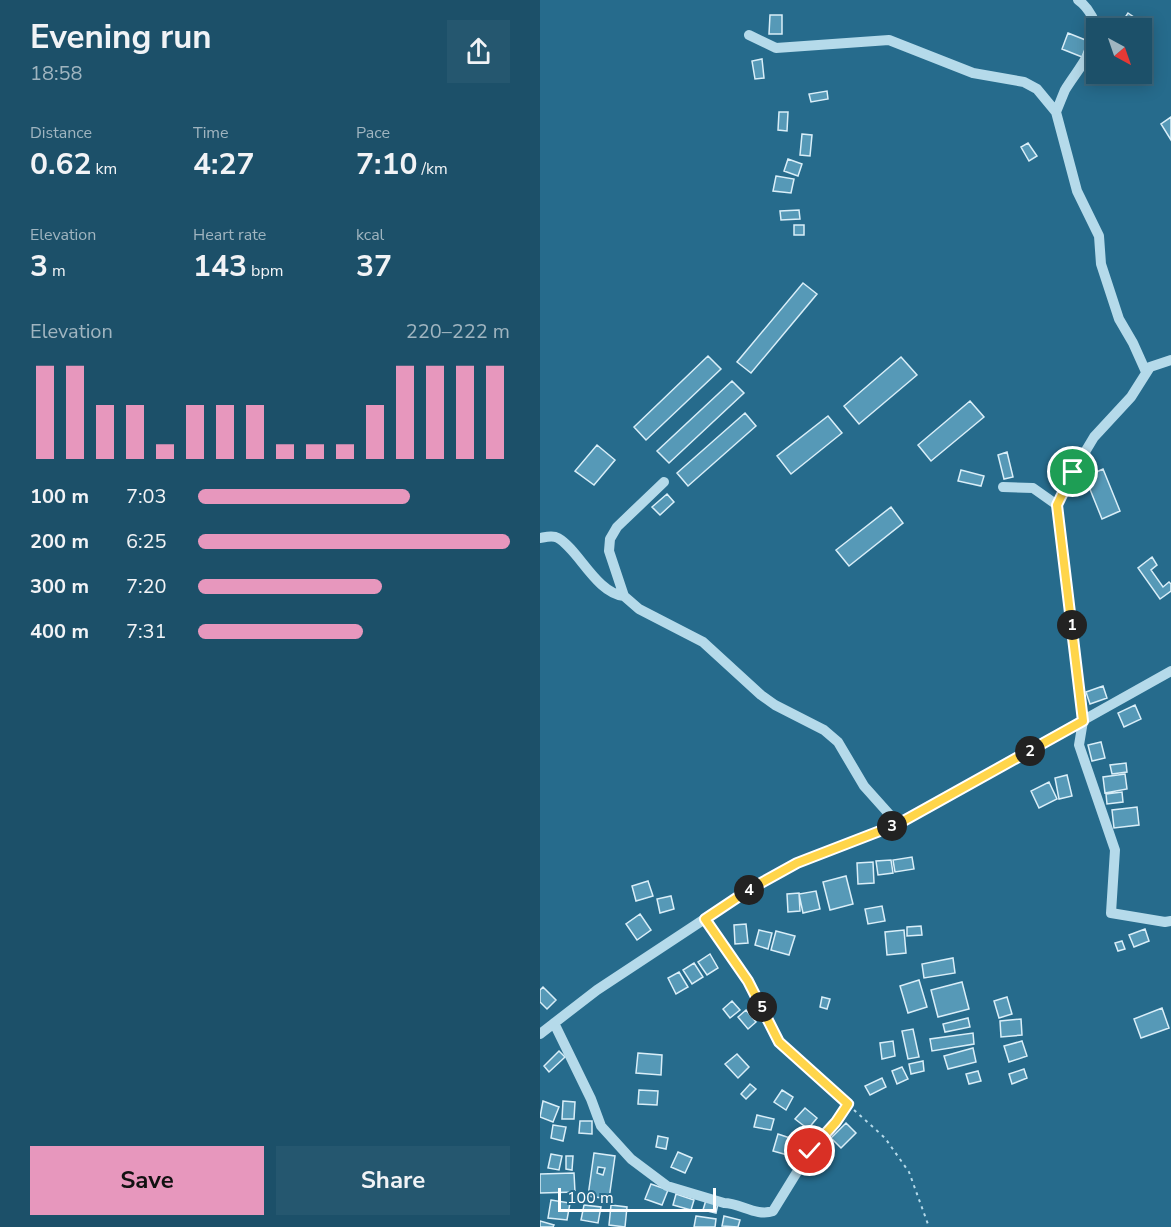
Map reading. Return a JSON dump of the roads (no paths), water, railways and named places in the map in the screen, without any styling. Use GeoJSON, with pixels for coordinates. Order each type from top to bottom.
{"type":"FeatureCollection","features":[{"type":"Feature","properties":{"kind":"street"},"geometry":{"type":"LineString","coordinates":[[1056,112],[1066,89],[1077,74],[1096,36],[1091,16],[1083,3],[1078,0]]}},
{"type":"Feature","properties":{"kind":"street"},"geometry":{"type":"LineString","coordinates":[[749,35],[776,48],[889,40],[973,73],[1024,82],[1037,89],[1056,112],[1077,191],[1099,236],[1101,264],[1119,319],[1146,372]]}},
{"type":"Feature","properties":{"kind":"street"},"geometry":{"type":"LineString","coordinates":[[1171,360],[1150,367],[1131,397],[1094,437],[1057,505],[1083,721],[1079,745],[1116,850],[1111,913],[1171,921]]}},
{"type":"Feature","properties":{"kind":"street"},"geometry":{"type":"LineString","coordinates":[[664,482],[617,527],[610,539],[609,551],[624,596],[639,609],[703,642],[768,700],[824,730],[838,742],[864,786],[898,824]]}},
{"type":"Feature","properties":{"kind":"street"},"geometry":{"type":"LineString","coordinates":[[1003,487],[1033,488],[1057,505]]}},
{"type":"Feature","properties":{"kind":"street"},"geometry":{"type":"LineString","coordinates":[[540,538],[552,536],[560,540],[593,576],[616,595],[624,596]]}},
{"type":"Feature","properties":{"kind":"street"},"geometry":{"type":"LineString","coordinates":[[541,1032],[597,990],[750,889],[797,863],[898,824],[1171,671]]}},
{"type":"Feature","properties":{"kind":"street"},"geometry":{"type":"LineString","coordinates":[[554,1023],[591,1099],[601,1126],[645,1171],[659,1178],[667,1186],[687,1192],[762,1212],[773,1210],[810,1151],[836,1122],[848,1104]]}}]}
